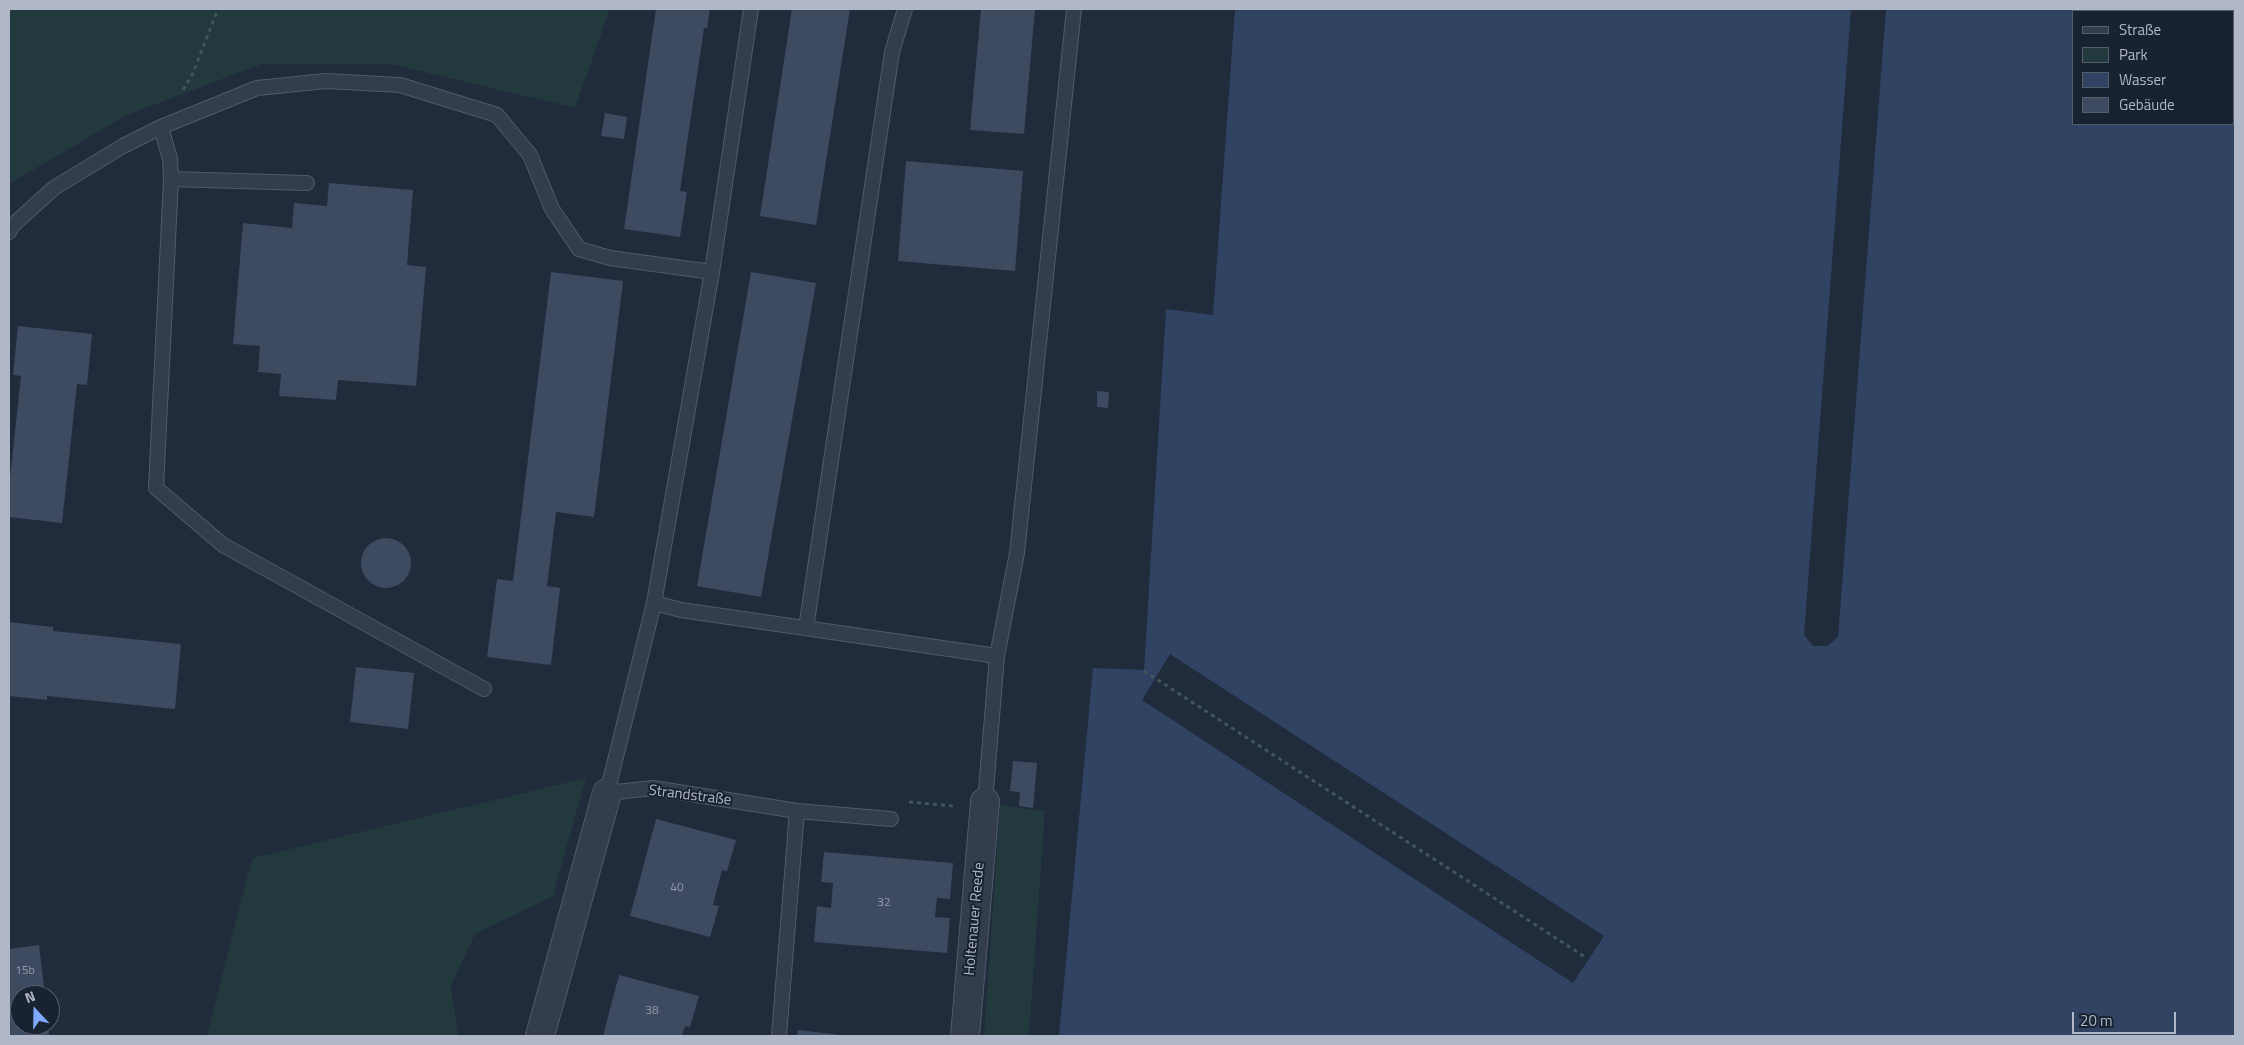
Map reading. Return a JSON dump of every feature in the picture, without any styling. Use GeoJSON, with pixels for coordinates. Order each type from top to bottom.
{"type":"FeatureCollection","features":[{"type":"Feature","properties":{"kind":"street"},"geometry":{"type":"LineString","coordinates":[[540,1036],[607,793]]}},
{"type":"Feature","properties":{"kind":"street","name":"Holtenauer Reede"},"geometry":{"type":"LineString","coordinates":[[965,1036],[985,802]]}},
{"type":"Feature","properties":{"kind":"lane"},"geometry":{"type":"LineString","coordinates":[[607,793],[654,603],[712,272],[751,9]]}},
{"type":"Feature","properties":{"kind":"lane"},"geometry":{"type":"LineString","coordinates":[[806,628],[892,52],[906,9]]}},
{"type":"Feature","properties":{"kind":"lane"},"geometry":{"type":"LineString","coordinates":[[985,802],[997,656],[1017,552],[1074,9]]}},
{"type":"Feature","properties":{"kind":"lane"},"geometry":{"type":"LineString","coordinates":[[9,232],[13,225],[54,188],[123,146],[162,127],[257,88],[326,81],[400,84],[497,115],[530,156],[552,209],[579,249],[610,258],[712,272]]}},
{"type":"Feature","properties":{"kind":"lane"},"geometry":{"type":"LineString","coordinates":[[162,127],[170,159],[171,179],[156,488],[223,545],[484,689]]}},
{"type":"Feature","properties":{"kind":"lane"},"geometry":{"type":"LineString","coordinates":[[171,179],[307,183]]}},
{"type":"Feature","properties":{"kind":"lane"},"geometry":{"type":"LineString","coordinates":[[654,603],[681,610],[997,656]]}},
{"type":"Feature","properties":{"kind":"lane","name":"Strandstraße"},"geometry":{"type":"LineString","coordinates":[[607,793],[653,788],[797,811],[891,819]]}},
{"type":"Feature","properties":{"kind":"lane"},"geometry":{"type":"LineString","coordinates":[[779,1036],[797,811]]}},
{"type":"Feature","properties":{"kind":"path"},"geometry":{"type":"LineString","coordinates":[[162,127],[193,72],[218,9]]}},
{"type":"Feature","properties":{"kind":"path"},"geometry":{"type":"LineString","coordinates":[[1144,671],[1585,957]]}},
{"type":"Feature","properties":{"kind":"green space"},"geometry":{"type":"Polygon","coordinates":[[[9,9],[610,9],[575,108],[391,64],[262,64],[127,115],[9,184],[9,9]]]}},
{"type":"Feature","properties":{"kind":"green space"},"geometry":{"type":"Polygon","coordinates":[[[586,778],[553,896],[475,934],[451,986],[458,1036],[207,1036],[252,858],[586,778]]]}},
{"type":"Feature","properties":{"kind":"green space"},"geometry":{"type":"Polygon","coordinates":[[[1000,805],[1045,811],[1029,1036],[984,1036],[1000,805]]]}},
{"type":"Feature","properties":{"kind":"water"},"geometry":{"type":"Polygon","coordinates":[[[1235,9],[2235,9],[2235,1036],[1059,1036],[1093,668],[1144,670],[1166,309],[1213,315],[1235,9]]]}},
{"type":"Feature","properties":{"kind":"pier"},"geometry":{"type":"Polygon","coordinates":[[[1851,9],[1886,9],[1838,637],[1827,646],[1813,646],[1804,635],[1851,9]]]}},
{"type":"Feature","properties":{"kind":"pier"},"geometry":{"type":"Polygon","coordinates":[[[1170,654],[1604,936],[1573,983],[1142,700],[1170,654]]]}},
{"type":"Feature","properties":{"kind":"building"},"geometry":{"type":"Polygon","coordinates":[[[656,9],[710,9],[707,28],[704,28],[680,191],[687,192],[680,237],[624,229],[656,9]]]}},
{"type":"Feature","properties":{"kind":"building"},"geometry":{"type":"Polygon","coordinates":[[[792,9],[850,9],[816,225],[760,216],[792,9]]]}},
{"type":"Feature","properties":{"kind":"building"},"geometry":{"type":"Polygon","coordinates":[[[981,9],[1035,9],[1024,134],[970,130],[981,9]]]}},
{"type":"Feature","properties":{"kind":"building"},"geometry":{"type":"Polygon","coordinates":[[[605,113],[627,117],[624,139],[601,136],[605,113]]]}},
{"type":"Feature","properties":{"kind":"building"},"geometry":{"type":"Polygon","coordinates":[[[906,161],[1023,171],[1015,271],[898,261],[906,161]]]}},
{"type":"Feature","properties":{"kind":"building"},"geometry":{"type":"Polygon","coordinates":[[[329,183],[413,190],[407,265],[426,267],[416,386],[338,380],[336,400],[279,396],[281,374],[258,372],[260,346],[233,344],[243,223],[292,228],[294,203],[327,206],[329,183]]]}},
{"type":"Feature","properties":{"kind":"building"},"geometry":{"type":"Polygon","coordinates":[[[551,272],[623,281],[594,517],[556,512],[547,586],[560,588],[551,665],[487,657],[497,579],[513,581],[551,272]]]}},
{"type":"Feature","properties":{"kind":"building"},"geometry":{"type":"Polygon","coordinates":[[[751,272],[816,283],[761,597],[697,586],[751,272]]]}},
{"type":"Feature","properties":{"kind":"building"},"geometry":{"type":"Polygon","coordinates":[[[18,326],[92,334],[87,385],[77,384],[62,523],[9,517],[9,487],[21,376],[13,375],[18,326]]]}},
{"type":"Feature","properties":{"kind":"building"},"geometry":{"type":"Polygon","coordinates":[[[1097,391],[1109,392],[1108,408],[1097,407],[1097,391]]]}},
{"type":"Feature","properties":{"kind":"building"},"geometry":{"type":"Polygon","coordinates":[[[381,538],[391,538],[404,545],[411,558],[411,568],[404,581],[391,588],[381,588],[372,584],[365,577],[361,568],[361,558],[365,549],[372,542],[381,538]]]}},
{"type":"Feature","properties":{"kind":"building"},"geometry":{"type":"Polygon","coordinates":[[[9,622],[53,627],[53,631],[181,644],[175,709],[47,696],[47,700],[9,696],[9,622]]]}},
{"type":"Feature","properties":{"kind":"building"},"geometry":{"type":"Polygon","coordinates":[[[356,667],[414,673],[408,729],[350,722],[356,667]]]}},
{"type":"Feature","properties":{"kind":"building"},"geometry":{"type":"Polygon","coordinates":[[[1013,761],[1037,763],[1033,808],[1019,806],[1020,792],[1010,791],[1013,761]]]}},
{"type":"Feature","properties":{"kind":"building"},"geometry":{"type":"Polygon","coordinates":[[[656,819],[736,840],[727,871],[722,870],[713,905],[719,906],[710,937],[630,916],[656,819]]]}},
{"type":"Feature","properties":{"kind":"building"},"geometry":{"type":"Polygon","coordinates":[[[824,852],[953,863],[950,899],[937,898],[935,917],[950,918],[947,953],[814,942],[817,906],[831,908],[833,883],[821,882],[824,852]]]}},
{"type":"Feature","properties":{"kind":"building"},"geometry":{"type":"Polygon","coordinates":[[[39,945],[44,985],[10,985],[10,1035],[49,1036],[9,1036],[9,949],[39,945]]]}},
{"type":"Feature","properties":{"kind":"building"},"geometry":{"type":"Polygon","coordinates":[[[619,975],[699,996],[690,1027],[685,1026],[682,1036],[603,1036],[619,975]]]}},
{"type":"Feature","properties":{"kind":"building"},"geometry":{"type":"Polygon","coordinates":[[[798,1030],[840,1035],[797,1036],[798,1030]]]}}]}
